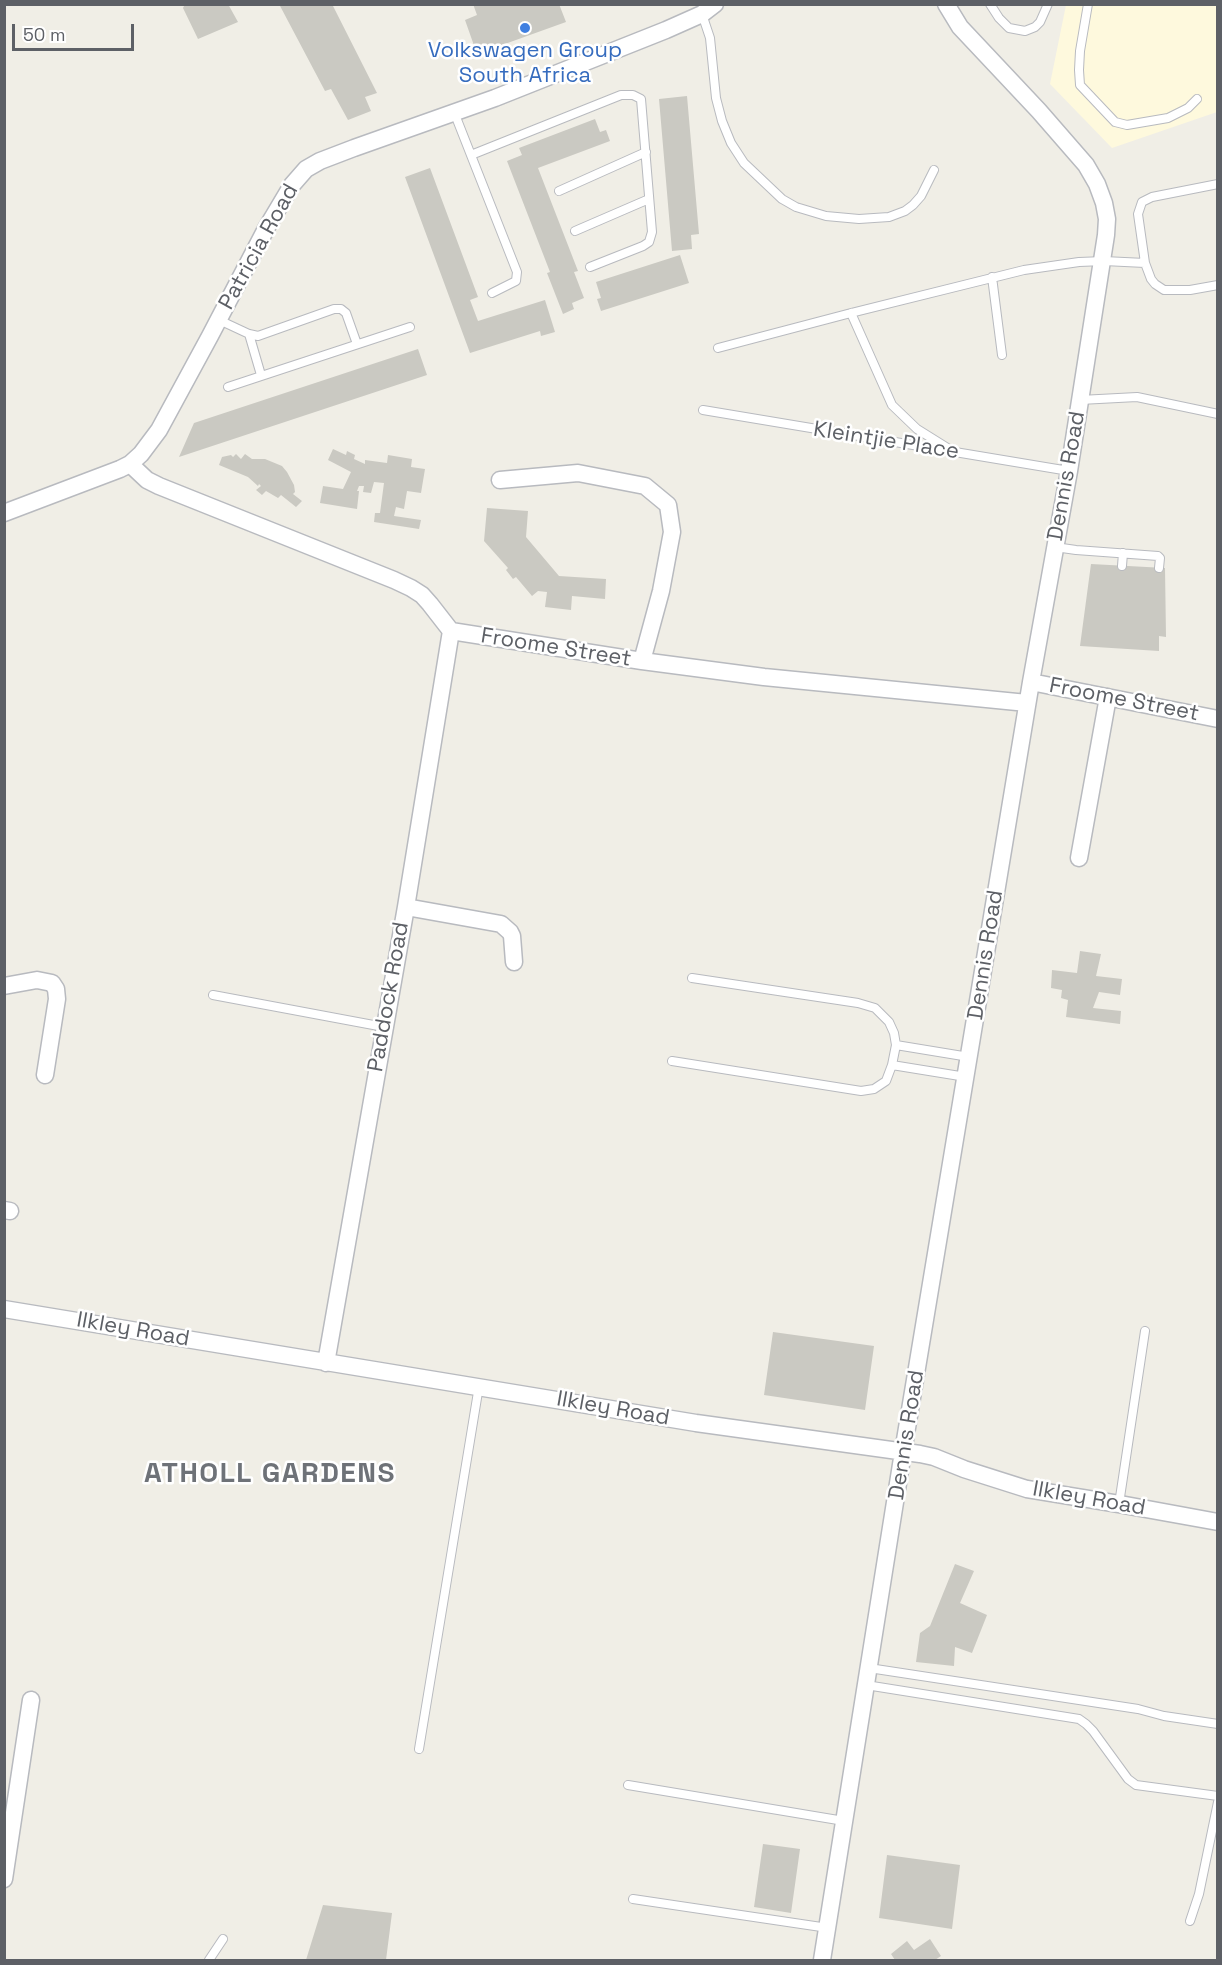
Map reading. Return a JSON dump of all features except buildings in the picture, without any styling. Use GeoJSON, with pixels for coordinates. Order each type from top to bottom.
{"type":"FeatureCollection","features":[{"type":"Feature","properties":{"kind":"street","name":"Dennis Road"},"geometry":{"type":"LineString","coordinates":[[822,1960],[903,1452],[1031,682],[1104,261],[1107,219],[1097,184],[1086,165],[960,27],[946,4]]}},
{"type":"Feature","properties":{"kind":"street","name":"Patricia Road"},"geometry":{"type":"LineString","coordinates":[[4,513],[104,476],[130,464],[141,454],[159,430],[267,227],[292,185],[306,169],[320,161],[583,63],[709,9]]}},
{"type":"Feature","properties":{"kind":"street","name":"Froome Street"},"geometry":{"type":"LineString","coordinates":[[130,464],[147,480],[167,490],[411,588],[422,595],[451,631],[642,661],[812,682],[1028,703]]}},
{"type":"Feature","properties":{"kind":"street"},"geometry":{"type":"LineString","coordinates":[[500,480],[579,473],[645,486],[668,505],[672,532],[661,591],[642,661]]}},
{"type":"Feature","properties":{"kind":"street","name":"Paddock Road"},"geometry":{"type":"LineString","coordinates":[[326,1362],[406,907],[451,631]]}},
{"type":"Feature","properties":{"kind":"street","name":"Froome Street"},"geometry":{"type":"LineString","coordinates":[[1031,682],[1218,719]]}},
{"type":"Feature","properties":{"kind":"street"},"geometry":{"type":"LineString","coordinates":[[1079,858],[1108,697]]}},
{"type":"Feature","properties":{"kind":"street"},"geometry":{"type":"LineString","coordinates":[[406,907],[501,924],[512,936],[514,962]]}},
{"type":"Feature","properties":{"kind":"street"},"geometry":{"type":"LineString","coordinates":[[4,986],[37,980],[52,983],[56,989],[57,999],[45,1075]]}},
{"type":"Feature","properties":{"kind":"street","name":"Ilkley Road"},"geometry":{"type":"LineString","coordinates":[[4,1309],[696,1423],[934,1457],[1027,1489],[1218,1522]]}},
{"type":"Feature","properties":{"kind":"street"},"geometry":{"type":"LineString","coordinates":[[4,1879],[31,1700]]}},
{"type":"Feature","properties":{"kind":"lane"},"geometry":{"type":"LineString","coordinates":[[990,4],[1009,28],[1025,31],[1040,22],[1048,4]]}},
{"type":"Feature","properties":{"kind":"lane"},"geometry":{"type":"LineString","coordinates":[[1088,4],[1080,51],[1080,85],[1114,122],[1127,125],[1168,118],[1188,108],[1197,99]]}},
{"type":"Feature","properties":{"kind":"lane"},"geometry":{"type":"LineString","coordinates":[[709,9],[716,98],[722,121],[731,143],[744,163],[782,199],[796,207],[826,216],[859,219],[889,217],[913,205],[921,196],[934,170]]}},
{"type":"Feature","properties":{"kind":"lane"},"geometry":{"type":"LineString","coordinates":[[471,155],[621,95],[633,95],[641,99],[652,232],[649,242],[643,246],[591,267]]}},
{"type":"Feature","properties":{"kind":"lane"},"geometry":{"type":"LineString","coordinates":[[454,112],[517,272],[516,281],[492,293]]}},
{"type":"Feature","properties":{"kind":"lane"},"geometry":{"type":"LineString","coordinates":[[559,191],[646,152]]}},
{"type":"Feature","properties":{"kind":"lane"},"geometry":{"type":"LineString","coordinates":[[1218,184],[1152,197],[1142,202],[1138,214],[1151,279],[1164,290],[1191,290],[1218,285]]}},
{"type":"Feature","properties":{"kind":"lane"},"geometry":{"type":"LineString","coordinates":[[575,231],[649,199]]}},
{"type":"Feature","properties":{"kind":"lane"},"geometry":{"type":"LineString","coordinates":[[718,348],[992,277],[1049,266],[1104,261],[1146,263]]}},
{"type":"Feature","properties":{"kind":"lane"},"geometry":{"type":"LineString","coordinates":[[992,277],[1002,355]]}},
{"type":"Feature","properties":{"kind":"lane"},"geometry":{"type":"LineString","coordinates":[[219,320],[258,336],[334,309],[342,309],[346,313],[357,344]]}},
{"type":"Feature","properties":{"kind":"lane"},"geometry":{"type":"LineString","coordinates":[[851,313],[892,405],[917,429],[955,452]]}},
{"type":"Feature","properties":{"kind":"lane"},"geometry":{"type":"LineString","coordinates":[[228,387],[410,327]]}},
{"type":"Feature","properties":{"kind":"lane"},"geometry":{"type":"LineString","coordinates":[[249,334],[261,375]]}},
{"type":"Feature","properties":{"kind":"lane"},"geometry":{"type":"LineString","coordinates":[[1080,400],[1137,397],[1218,414]]}},
{"type":"Feature","properties":{"kind":"lane","name":"Kleintjie Place"},"geometry":{"type":"LineString","coordinates":[[703,410],[1069,471]]}},
{"type":"Feature","properties":{"kind":"lane"},"geometry":{"type":"LineString","coordinates":[[1055,547],[1158,556],[1160,558],[1159,567]]}},
{"type":"Feature","properties":{"kind":"lane"},"geometry":{"type":"LineString","coordinates":[[1122,554],[1122,566]]}},
{"type":"Feature","properties":{"kind":"lane"},"geometry":{"type":"LineString","coordinates":[[672,1061],[861,1090],[874,1089],[886,1081],[892,1065],[896,1045],[894,1033],[889,1022],[875,1008],[858,1003],[692,978]]}},
{"type":"Feature","properties":{"kind":"lane"},"geometry":{"type":"LineString","coordinates":[[213,995],[384,1026]]}},
{"type":"Feature","properties":{"kind":"lane"},"geometry":{"type":"LineString","coordinates":[[896,1045],[970,1058]]}},
{"type":"Feature","properties":{"kind":"lane"},"geometry":{"type":"LineString","coordinates":[[892,1065],[966,1077]]}},
{"type":"Feature","properties":{"kind":"lane"},"geometry":{"type":"LineString","coordinates":[[1119,1504],[1145,1331]]}},
{"type":"Feature","properties":{"kind":"lane"},"geometry":{"type":"LineString","coordinates":[[419,1749],[479,1386]]}},
{"type":"Feature","properties":{"kind":"lane"},"geometry":{"type":"LineString","coordinates":[[869,1668],[1137,1709],[1218,1725]]}},
{"type":"Feature","properties":{"kind":"lane"},"geometry":{"type":"LineString","coordinates":[[866,1685],[1079,1719],[1093,1731],[1128,1779],[1136,1785],[1218,1796]]}},
{"type":"Feature","properties":{"kind":"lane"},"geometry":{"type":"LineString","coordinates":[[628,1785],[844,1821]]}},
{"type":"Feature","properties":{"kind":"lane"},"geometry":{"type":"LineString","coordinates":[[1190,1921],[1199,1894],[1218,1802]]}},
{"type":"Feature","properties":{"kind":"lane"},"geometry":{"type":"LineString","coordinates":[[633,1899],[828,1928]]}},
{"type":"Feature","properties":{"kind":"lane"},"geometry":{"type":"LineString","coordinates":[[209,1960],[223,1939]]}},
{"type":"Feature","properties":{"kind":"shaded area"},"geometry":{"type":"Polygon","coordinates":[[[1066,5],[1217,5],[1217,112],[1112,148],[1050,84],[1066,5]]]}},
{"type":"Feature","properties":{"kind":"place","name":"Volkswagen Group South Africa"},"geometry":{"type":"Point","coordinates":[525,28]}},
{"type":"Feature","properties":{"kind":"district","name":"ATHOLL GARDENS"},"geometry":{"type":"Point","coordinates":[270,1474]}}]}
